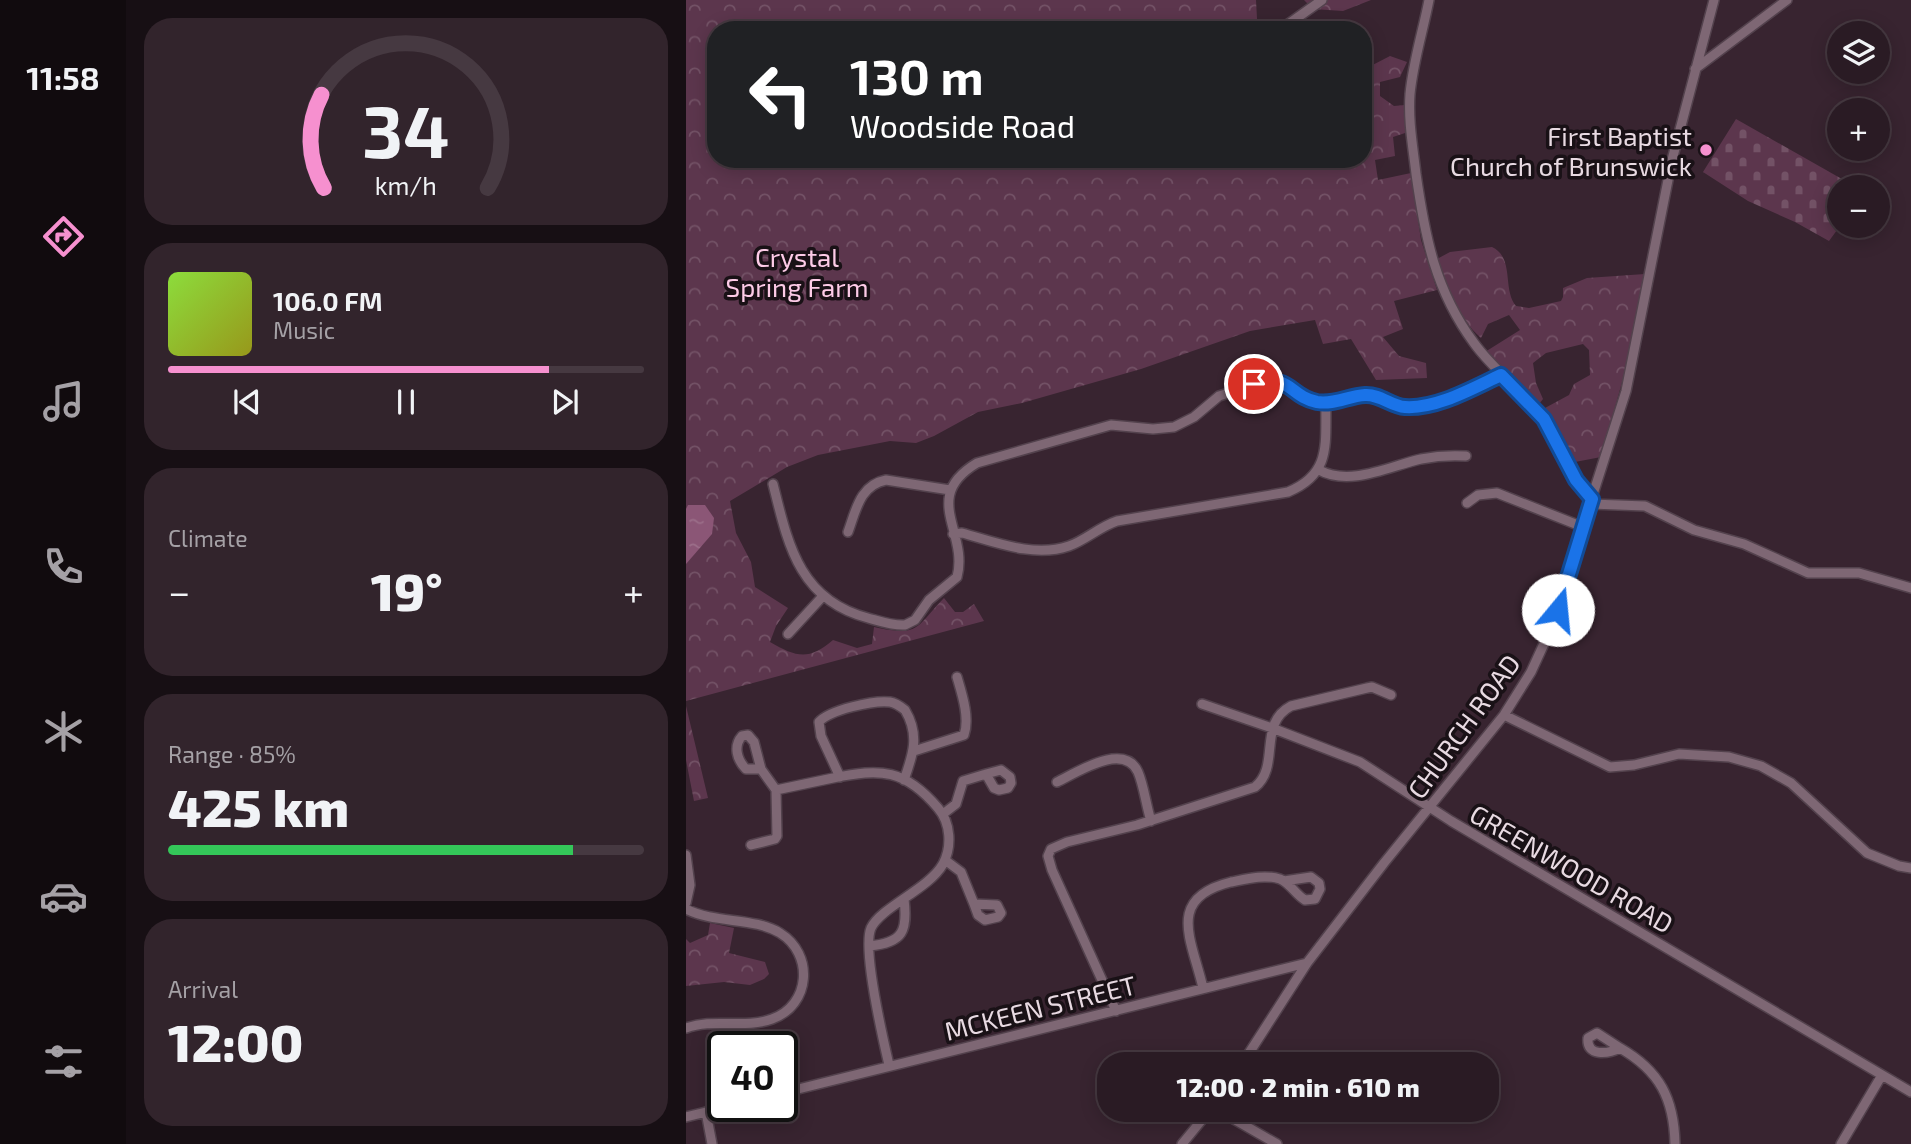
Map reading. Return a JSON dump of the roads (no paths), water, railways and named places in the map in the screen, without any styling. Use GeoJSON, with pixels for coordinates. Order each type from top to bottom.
{"type":"FeatureCollection","features":[{"type":"Feature","properties":{"kind":"street"},"geometry":{"type":"LineString","coordinates":[[1293,21],[1322,0]]}},
{"type":"Feature","properties":{"kind":"street"},"geometry":{"type":"LineString","coordinates":[[1429,0],[1410,97],[1412,140],[1426,238],[1438,278],[1474,344],[1544,419],[1576,480],[1591,502],[1645,506],[1694,530],[1744,544],[1808,573],[1859,573],[1911,588]]}},
{"type":"Feature","properties":{"kind":"street","name":"CHURCH ROAD"},"geometry":{"type":"LineString","coordinates":[[1250,1052],[1307,963],[1504,715],[1531,672],[1548,635],[1629,378],[1672,160],[1714,0]]}},
{"type":"Feature","properties":{"kind":"street"},"geometry":{"type":"LineString","coordinates":[[1695,69],[1787,0]]}},
{"type":"Feature","properties":{"kind":"street"},"geometry":{"type":"LineString","coordinates":[[773,484],[796,561],[807,579],[823,596],[854,615],[900,625],[911,623],[929,600],[957,577],[960,560],[948,514],[950,490],[968,469],[986,460],[1111,425],[1153,429],[1174,427],[1194,417],[1219,396],[1269,380],[1284,383],[1307,398],[1326,403],[1369,395],[1399,406],[1420,406],[1450,397],[1501,375]]}},
{"type":"Feature","properties":{"kind":"street"},"geometry":{"type":"LineString","coordinates":[[953,534],[962,533],[1030,549],[1060,548],[1079,542],[1117,521],[1288,492],[1306,482],[1319,470],[1325,444],[1326,403]]}},
{"type":"Feature","properties":{"kind":"street"},"geometry":{"type":"LineString","coordinates":[[1319,470],[1348,477],[1443,455],[1466,456]]}},
{"type":"Feature","properties":{"kind":"street"},"geometry":{"type":"LineString","coordinates":[[848,532],[863,493],[876,482],[896,481],[950,490]]}},
{"type":"Feature","properties":{"kind":"street"},"geometry":{"type":"LineString","coordinates":[[1467,503],[1478,495],[1497,493],[1583,527]]}},
{"type":"Feature","properties":{"kind":"street"},"geometry":{"type":"LineString","coordinates":[[788,634],[823,596]]}},
{"type":"Feature","properties":{"kind":"street"},"geometry":{"type":"LineString","coordinates":[[914,751],[964,735],[966,728],[957,677]]}},
{"type":"Feature","properties":{"kind":"street"},"geometry":{"type":"LineString","coordinates":[[1116,1012],[1052,870],[1048,856],[1051,849],[1056,845],[1151,821],[1255,787],[1268,769],[1272,728],[1283,711],[1296,704],[1372,687],[1391,695]]}},
{"type":"Feature","properties":{"kind":"street"},"geometry":{"type":"LineString","coordinates":[[840,777],[819,729],[819,722],[829,714],[874,703],[895,703],[905,710],[908,716],[914,751],[904,780]]}},
{"type":"Feature","properties":{"kind":"street","name":"GREENWOOD ROAD"},"geometry":{"type":"LineString","coordinates":[[1202,704],[1360,762],[1430,808],[1911,1092]]}},
{"type":"Feature","properties":{"kind":"street"},"geometry":{"type":"LineString","coordinates":[[1504,715],[1610,767],[1633,765],[1679,754],[1729,757],[1761,766],[1791,783],[1867,853],[1911,868]]}},
{"type":"Feature","properties":{"kind":"street"},"geometry":{"type":"LineString","coordinates":[[1058,782],[1108,759],[1123,760],[1137,769],[1151,821]]}},
{"type":"Feature","properties":{"kind":"street"},"geometry":{"type":"LineString","coordinates":[[751,845],[775,839],[777,836],[776,790],[761,769]]}},
{"type":"Feature","properties":{"kind":"street"},"geometry":{"type":"LineString","coordinates":[[776,790],[878,771],[904,780],[927,795],[943,814],[948,833],[945,860],[929,880],[874,924],[869,946],[888,1065]]}},
{"type":"Feature","properties":{"kind":"street"},"geometry":{"type":"LineString","coordinates":[[943,814],[956,804],[961,783],[986,774]]}},
{"type":"Feature","properties":{"kind":"street"},"geometry":{"type":"LineString","coordinates":[[686,855],[690,885],[686,903]]}},
{"type":"Feature","properties":{"kind":"street"},"geometry":{"type":"LineString","coordinates":[[945,860],[961,872],[974,904]]}},
{"type":"Feature","properties":{"kind":"street"},"geometry":{"type":"LineString","coordinates":[[1203,988],[1188,928],[1194,901],[1208,889],[1238,881],[1259,877],[1284,881]]}},
{"type":"Feature","properties":{"kind":"street"},"geometry":{"type":"LineString","coordinates":[[869,946],[894,940],[903,932],[906,918],[904,899]]}},
{"type":"Feature","properties":{"kind":"street"},"geometry":{"type":"LineString","coordinates":[[686,909],[778,932],[800,953],[804,968],[799,996],[792,1006],[778,1017],[686,1028]]}},
{"type":"Feature","properties":{"kind":"street","name":"MCKEEN STREET"},"geometry":{"type":"LineString","coordinates":[[798,1089],[1307,963]]}},
{"type":"Feature","properties":{"kind":"street"},"geometry":{"type":"LineString","coordinates":[[1620,1048],[1642,1064],[1665,1091],[1674,1116],[1675,1144]]}},
{"type":"Feature","properties":{"kind":"street"},"geometry":{"type":"LineString","coordinates":[[1841,1144],[1882,1075]]}},
{"type":"Feature","properties":{"kind":"street"},"geometry":{"type":"LineString","coordinates":[[686,1118],[706,1112],[712,1144]]}},
{"type":"Feature","properties":{"kind":"street"},"geometry":{"type":"LineString","coordinates":[[1182,1144],[1200,1122]]}},
{"type":"Feature","properties":{"kind":"street"},"geometry":{"type":"LineString","coordinates":[[1239,1122],[1277,1144]]}},
{"type":"Feature","properties":{"kind":"water"},"geometry":{"type":"Polygon","coordinates":[[[688,505],[705,505],[714,518],[712,534],[686,564],[686,509],[688,505]]]}},
{"type":"Feature","properties":{"kind":"place","name":"First Baptist Church of Brunswick"},"geometry":{"type":"Point","coordinates":[1706,150]}},
{"type":"Feature","properties":{"kind":"park label","name":"Crystal Spring Farm"},"geometry":{"type":"Point","coordinates":[797,271]}}]}
